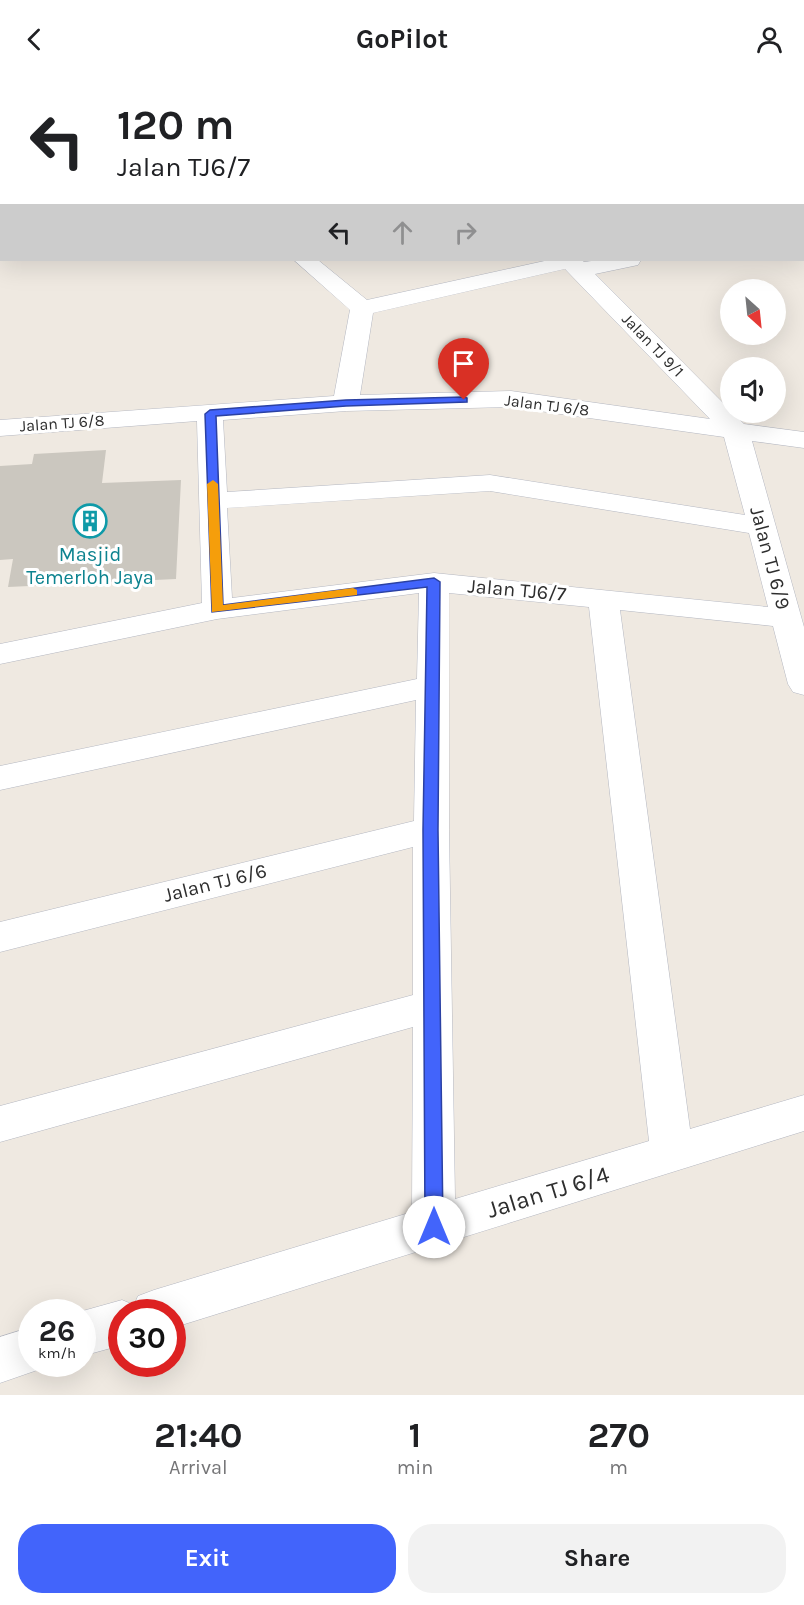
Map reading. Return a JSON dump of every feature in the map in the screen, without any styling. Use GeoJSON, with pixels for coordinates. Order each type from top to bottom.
{"type":"FeatureCollection","features":[{"type":"Feature","properties":{"kind":"street"},"geometry":{"type":"LineString","coordinates":[[306,261],[363,308]]}},
{"type":"Feature","properties":{"kind":"street"},"geometry":{"type":"LineString","coordinates":[[363,308],[573,263],[611,261]]}},
{"type":"Feature","properties":{"kind":"street","name":"Jalan TJ 9/1"},"geometry":{"type":"LineString","coordinates":[[573,263],[736,431]]}},
{"type":"Feature","properties":{"kind":"street"},"geometry":{"type":"LineString","coordinates":[[346,403],[363,308]]}},
{"type":"Feature","properties":{"kind":"street","name":"Jalan TJ 6/8"},"geometry":{"type":"LineString","coordinates":[[0,428],[346,403],[511,399],[804,440]]}},
{"type":"Feature","properties":{"kind":"street"},"geometry":{"type":"LineString","coordinates":[[210,414],[217,609]]}},
{"type":"Feature","properties":{"kind":"street","name":"Jalan TJ 6/9"},"geometry":{"type":"LineString","coordinates":[[736,431],[804,684]]}},
{"type":"Feature","properties":{"kind":"street"},"geometry":{"type":"LineString","coordinates":[[213,501],[490,483],[761,526]]}},
{"type":"Feature","properties":{"kind":"street"},"geometry":{"type":"LineString","coordinates":[[434,582],[431,830],[434,1227]]}},
{"type":"Feature","properties":{"kind":"street","name":"Jalan TJ6/7"},"geometry":{"type":"LineString","coordinates":[[0,654],[217,609],[434,582],[786,618]]}},
{"type":"Feature","properties":{"kind":"street"},"geometry":{"type":"LineString","coordinates":[[603,598],[672,1154]]}},
{"type":"Feature","properties":{"kind":"street"},"geometry":{"type":"LineString","coordinates":[[0,778],[433,686]]}},
{"type":"Feature","properties":{"kind":"street","name":"Jalan TJ 6/6"},"geometry":{"type":"LineString","coordinates":[[0,937],[431,830]]}},
{"type":"Feature","properties":{"kind":"street"},"geometry":{"type":"LineString","coordinates":[[0,1124],[432,1006]]}},
{"type":"Feature","properties":{"kind":"street","name":"Jalan TJ 6/4"},"geometry":{"type":"LineString","coordinates":[[186,1302],[804,1113]]}},
{"type":"Feature","properties":{"kind":"street"},"geometry":{"type":"LineString","coordinates":[[0,1360],[18,1354]]}},
{"type":"Feature","properties":{"kind":"building","name":"Masjid Temerloh Jaya"},"geometry":{"type":"Polygon","coordinates":[[[106,450],[102,483],[181,480],[176,579],[8,587],[13,559],[0,560],[0,466],[32,464],[34,454],[106,450]]]}},
{"type":"Feature","properties":{"kind":"slow traffic"},"geometry":{"type":"LineString","coordinates":[[213,484],[217,609],[353,592]]}},
{"type":"Feature","properties":{"kind":"place","name":"Masjid Temerloh Jaya"},"geometry":{"type":"Point","coordinates":[90,521]}},
{"type":"Feature","properties":{"kind":"route"},"geometry":{"type":"LineString","coordinates":[[434,1227],[431,830],[434,582],[217,609],[210,414],[346,403],[464,400]]}}]}
